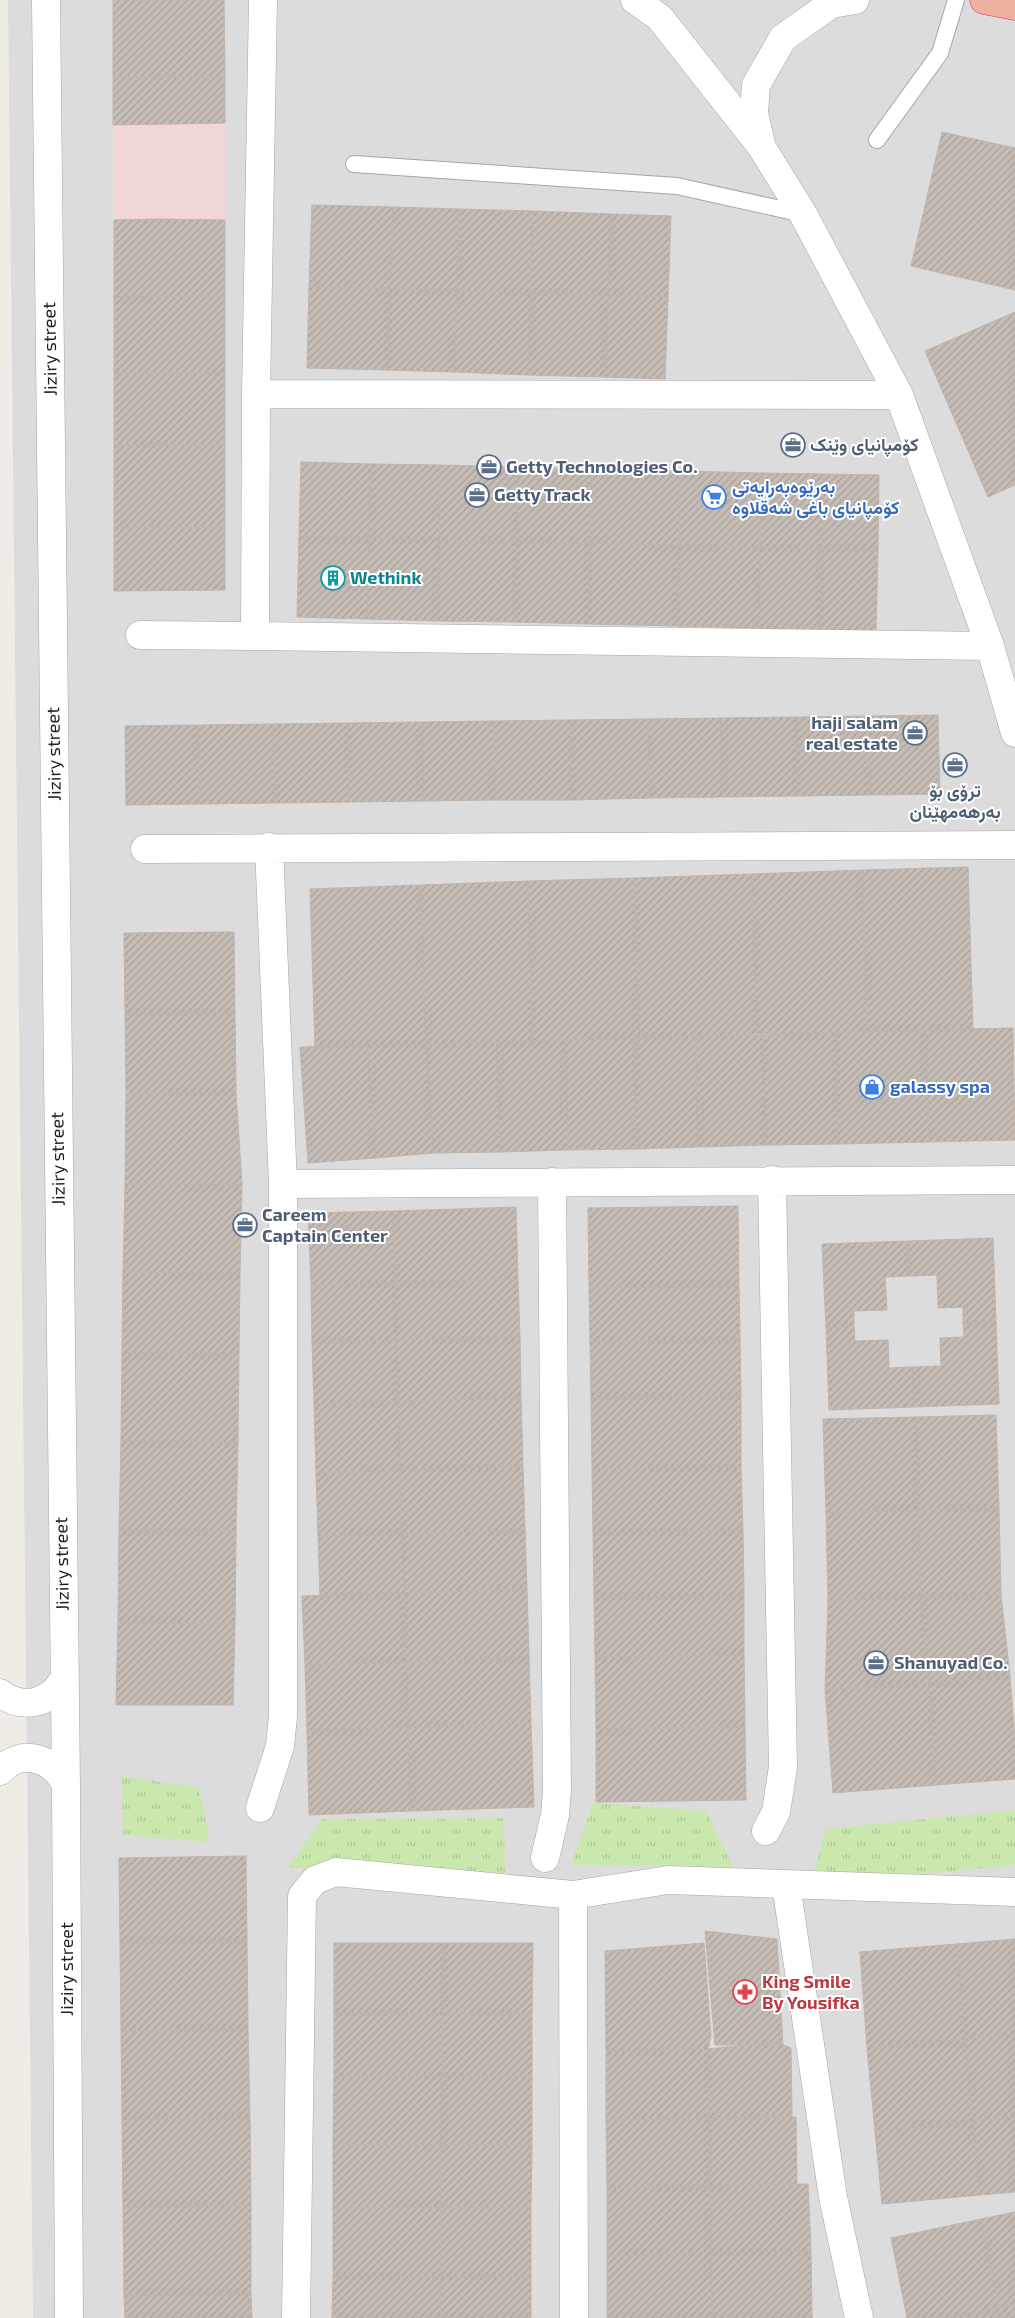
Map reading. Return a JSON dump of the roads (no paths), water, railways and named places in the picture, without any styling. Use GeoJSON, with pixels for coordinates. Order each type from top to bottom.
{"type":"FeatureCollection","features":[{"type":"Feature","properties":{"kind":"highway"},"geometry":{"type":"LineString","coordinates":[[984,0],[1015,6]]}},
{"type":"Feature","properties":{"kind":"street"},"geometry":{"type":"LineString","coordinates":[[254,636],[263,0]]}},
{"type":"Feature","properties":{"kind":"street"},"geometry":{"type":"LineString","coordinates":[[635,0],[660,18],[761,146],[803,214],[899,395],[990,646],[1015,733]]}},
{"type":"Feature","properties":{"kind":"street"},"geometry":{"type":"LineString","coordinates":[[761,146],[754,114],[756,85],[783,38],[831,4],[855,0]]}},
{"type":"Feature","properties":{"kind":"street","name":"Jiziry street"},"geometry":{"type":"LineString","coordinates":[[44,2],[63,1680],[66,1785],[68,2318]]}},
{"type":"Feature","properties":{"kind":"street"},"geometry":{"type":"LineString","coordinates":[[256,394],[899,395]]}},
{"type":"Feature","properties":{"kind":"street"},"geometry":{"type":"LineString","coordinates":[[140,635],[990,646]]}},
{"type":"Feature","properties":{"kind":"street"},"geometry":{"type":"LineString","coordinates":[[145,849],[1015,845]]}},
{"type":"Feature","properties":{"kind":"street"},"geometry":{"type":"LineString","coordinates":[[260,1808],[280,1746],[283,1716],[283,1184],[269,847]]}},
{"type":"Feature","properties":{"kind":"street"},"geometry":{"type":"LineString","coordinates":[[766,1831],[776,1812],[782,1766],[772,1180]]}},
{"type":"Feature","properties":{"kind":"street"},"geometry":{"type":"LineString","coordinates":[[283,1184],[1015,1180]]}},
{"type":"Feature","properties":{"kind":"street"},"geometry":{"type":"LineString","coordinates":[[544,1858],[556,1815],[557,1790],[552,1182]]}},
{"type":"Feature","properties":{"kind":"street"},"geometry":{"type":"LineString","coordinates":[[0,1693],[17,1702],[35,1702],[52,1695],[63,1680]]}},
{"type":"Feature","properties":{"kind":"street"},"geometry":{"type":"LineString","coordinates":[[0,1771],[14,1760],[35,1758],[54,1767],[66,1785]]}},
{"type":"Feature","properties":{"kind":"street"},"geometry":{"type":"LineString","coordinates":[[296,2318],[302,1896],[315,1880],[336,1872],[573,1895],[668,1880],[1015,1892]]}},
{"type":"Feature","properties":{"kind":"street"},"geometry":{"type":"LineString","coordinates":[[786,1885],[833,2197],[859,2318]]}},
{"type":"Feature","properties":{"kind":"street"},"geometry":{"type":"LineString","coordinates":[[573,1895],[574,2318]]}},
{"type":"Feature","properties":{"kind":"lane"},"geometry":{"type":"LineString","coordinates":[[877,140],[940,53],[956,0]]}},
{"type":"Feature","properties":{"kind":"lane"},"geometry":{"type":"LineString","coordinates":[[354,164],[677,186],[803,214]]}},
{"type":"Feature","properties":{"kind":"place","name":"کۆمپانیای وێنک"},"geometry":{"type":"Point","coordinates":[793,445]}},
{"type":"Feature","properties":{"kind":"place","name":"Getty Technologies Co."},"geometry":{"type":"Point","coordinates":[489,467]}},
{"type":"Feature","properties":{"kind":"place","name":"Getty Track"},"geometry":{"type":"Point","coordinates":[477,495]}},
{"type":"Feature","properties":{"kind":"place","name":"بەرێوەبەرایەتی کۆمپانیای باغی شەقلاوە"},"geometry":{"type":"Point","coordinates":[714,497]}},
{"type":"Feature","properties":{"kind":"place","name":"Wethink"},"geometry":{"type":"Point","coordinates":[333,578]}},
{"type":"Feature","properties":{"kind":"place","name":"haji salam real estate"},"geometry":{"type":"Point","coordinates":[915,733]}},
{"type":"Feature","properties":{"kind":"place","name":"ترۆی بۆ بەرهەمهێنان"},"geometry":{"type":"Point","coordinates":[955,765]}},
{"type":"Feature","properties":{"kind":"place","name":"galassy spa"},"geometry":{"type":"Point","coordinates":[872,1087]}},
{"type":"Feature","properties":{"kind":"place","name":"Careem Captain Center"},"geometry":{"type":"Point","coordinates":[245,1225]}},
{"type":"Feature","properties":{"kind":"place","name":"Shanuyad Co."},"geometry":{"type":"Point","coordinates":[876,1663]}},
{"type":"Feature","properties":{"kind":"place","name":"King Smile By Yousifka"},"geometry":{"type":"Point","coordinates":[745,1992]}}]}
